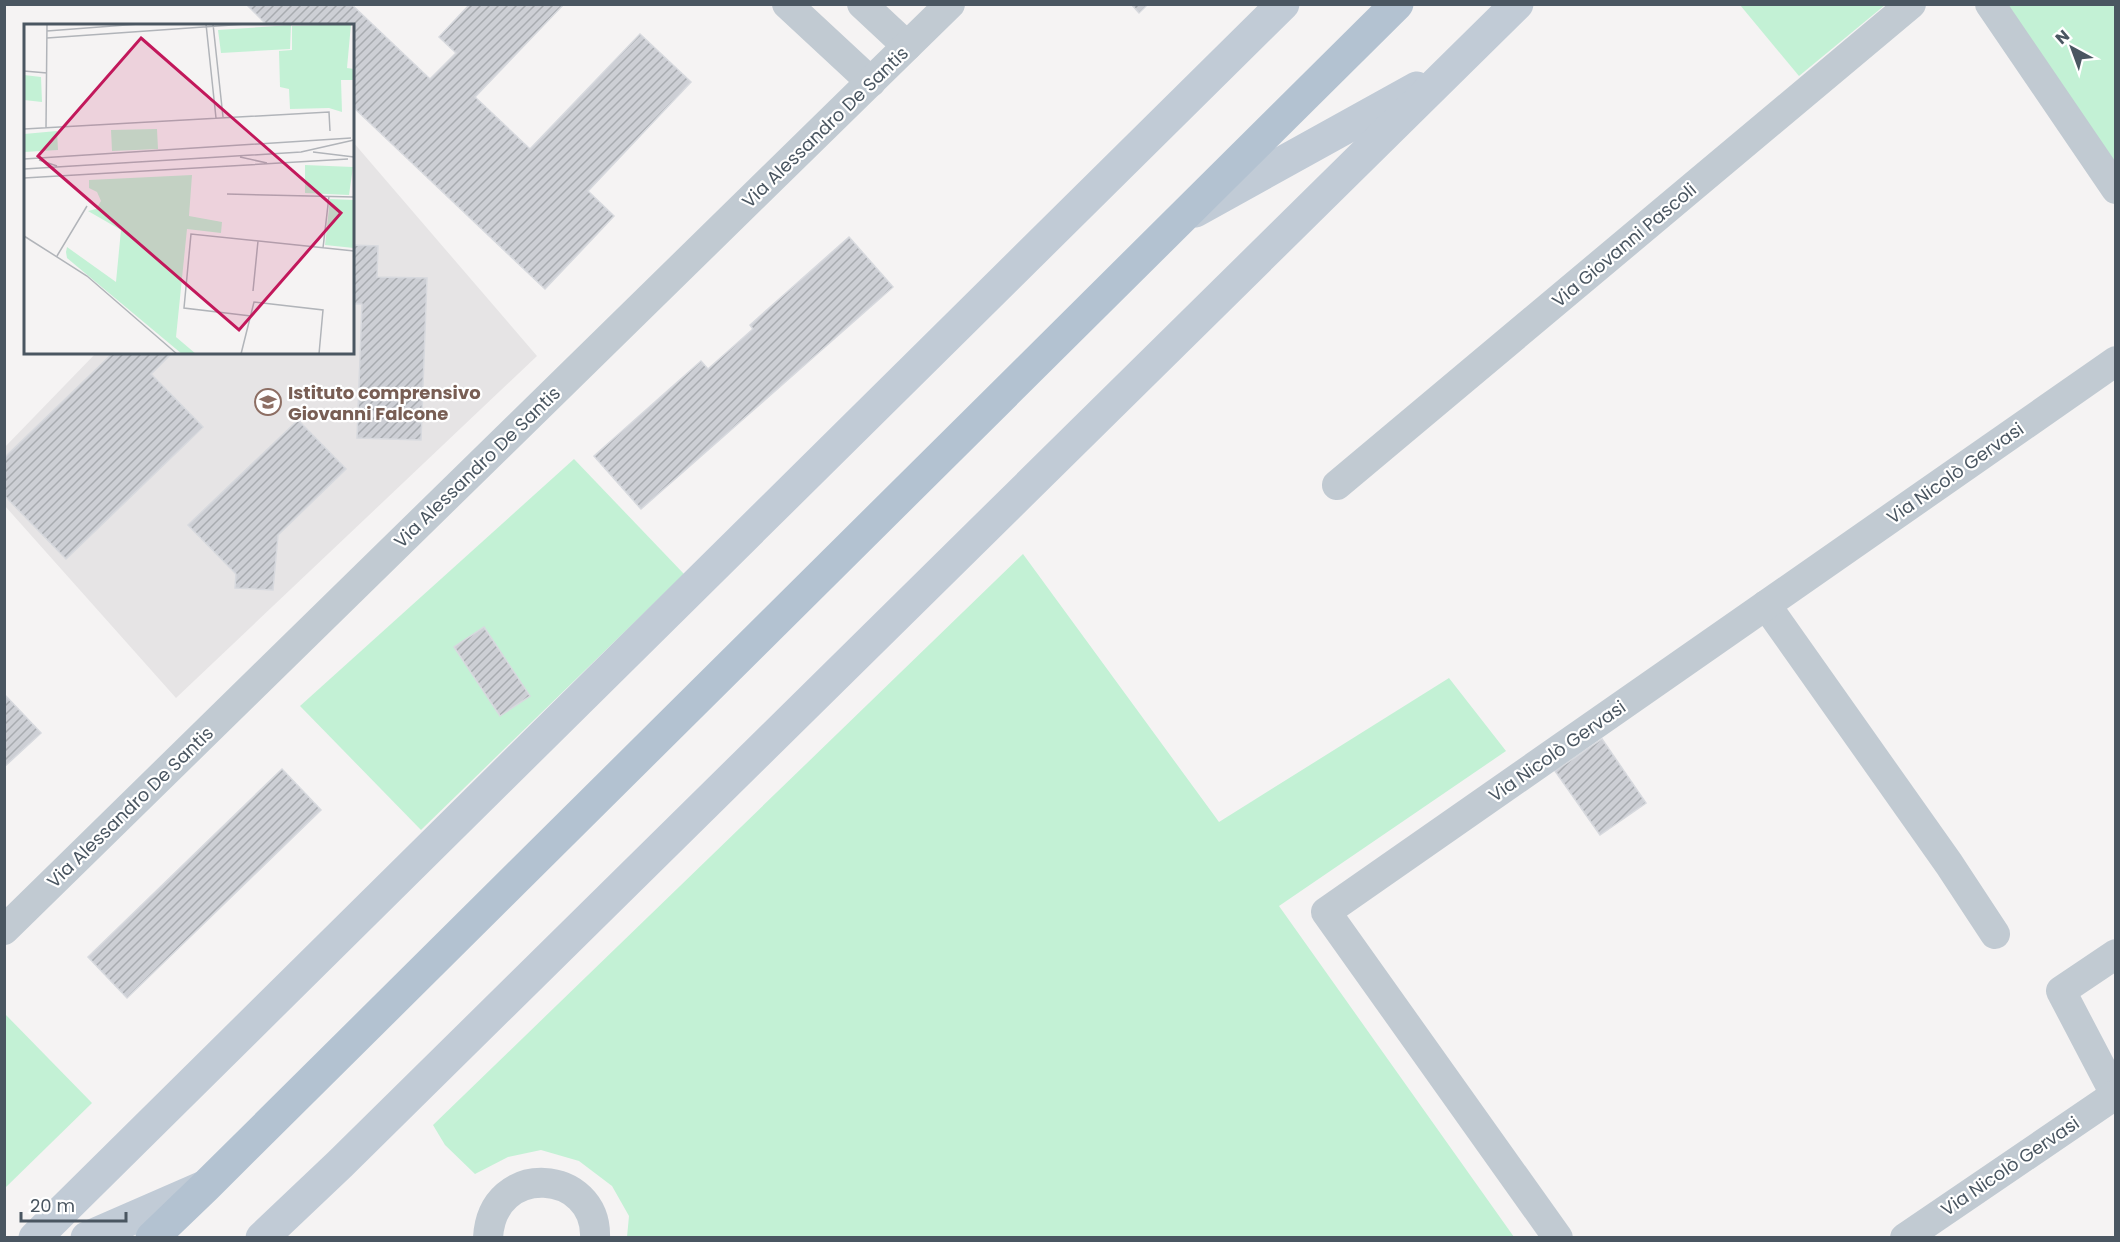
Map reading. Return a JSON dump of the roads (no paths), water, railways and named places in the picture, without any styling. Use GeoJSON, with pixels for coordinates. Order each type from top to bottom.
{"type":"FeatureCollection","features":[{"type":"Feature","properties":{"kind":"main road"},"geometry":{"type":"LineString","coordinates":[[152,1238],[1396,4]]}},
{"type":"Feature","properties":{"kind":"street"},"geometry":{"type":"LineString","coordinates":[[787,4],[870,82]]}},
{"type":"Feature","properties":{"kind":"street"},"geometry":{"type":"LineString","coordinates":[[862,4],[907,46]]}},
{"type":"Feature","properties":{"kind":"street","name":"Via Alessandro De Santis"},"geometry":{"type":"LineString","coordinates":[[4,930],[950,4]]}},
{"type":"Feature","properties":{"kind":"street"},"geometry":{"type":"LineString","coordinates":[[35,1238],[1283,4]]}},
{"type":"Feature","properties":{"kind":"street"},"geometry":{"type":"LineString","coordinates":[[262,1238],[357,1148],[1517,4]]}},
{"type":"Feature","properties":{"kind":"street","name":"Via Giovanni Pascoli"},"geometry":{"type":"LineString","coordinates":[[1337,485],[1911,4]]}},
{"type":"Feature","properties":{"kind":"street"},"geometry":{"type":"LineString","coordinates":[[1990,4],[2115,189]]}},
{"type":"Feature","properties":{"kind":"street"},"geometry":{"type":"LineString","coordinates":[[1182,218],[1454,68]]}},
{"type":"Feature","properties":{"kind":"street","name":"Via Nicolò Gervasi"},"geometry":{"type":"LineString","coordinates":[[1558,1238],[1326,912],[2115,361]]}},
{"type":"Feature","properties":{"kind":"street"},"geometry":{"type":"LineString","coordinates":[[1766,605],[1949,864],[1995,934]]}},
{"type":"Feature","properties":{"kind":"street"},"geometry":{"type":"LineString","coordinates":[[2115,954],[2061,991],[2115,1095]]}},
{"type":"Feature","properties":{"kind":"street","name":"Via Nicolò Gervasi"},"geometry":{"type":"LineString","coordinates":[[1905,1238],[2115,1095]]}},
{"type":"Feature","properties":{"kind":"street"},"geometry":{"type":"LineString","coordinates":[[488,1238],[489,1224],[496,1207],[508,1193],[525,1184],[544,1182],[562,1186],[578,1197],[590,1212],[595,1238]]}},
{"type":"Feature","properties":{"kind":"street"},"geometry":{"type":"LineString","coordinates":[[87,1238],[206,1186]]}},
{"type":"Feature","properties":{"kind":"place","name":"Istituto comprensivo Giovanni Falcone"},"geometry":{"type":"Point","coordinates":[268,402]}}]}
